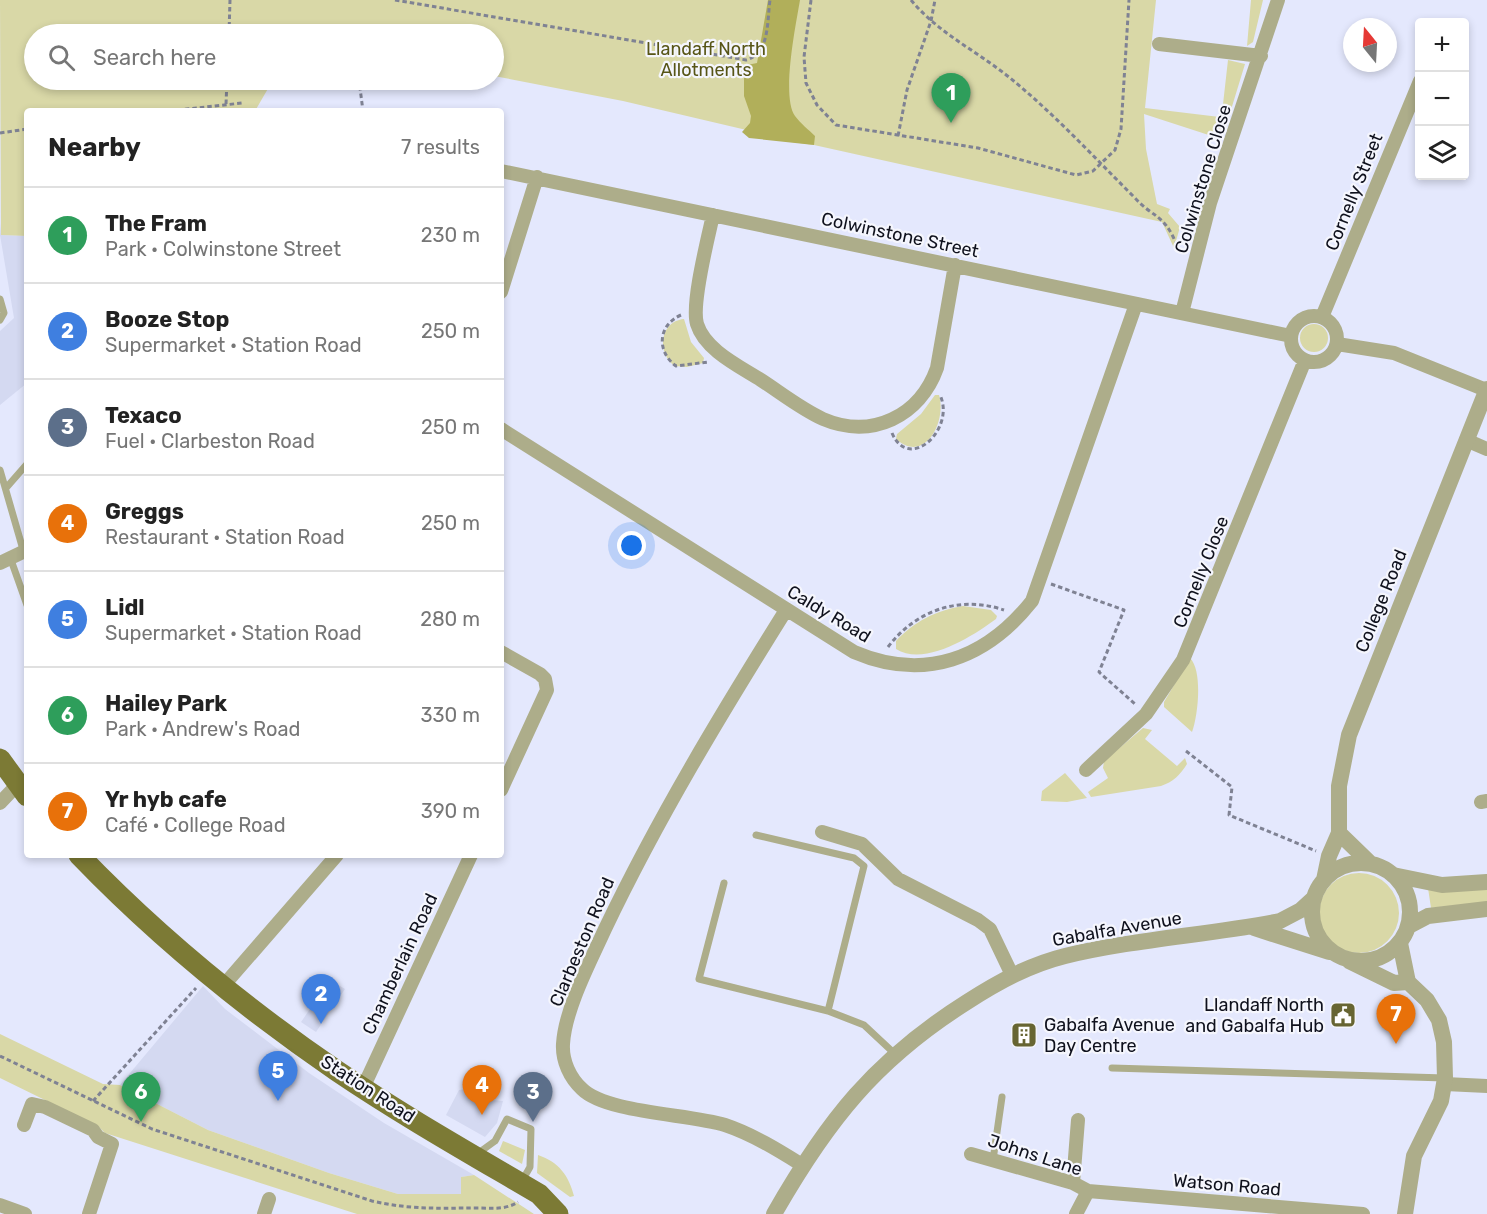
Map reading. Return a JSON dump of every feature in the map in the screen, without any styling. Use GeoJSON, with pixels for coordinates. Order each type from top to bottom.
{"type":"FeatureCollection","features":[{"type":"Feature","properties":{"kind":"main road"},"geometry":{"type":"LineString","coordinates":[[0,759],[22,790]]}},
{"type":"Feature","properties":{"kind":"main road","name":"Station Road"},"geometry":{"type":"LineString","coordinates":[[82,858],[135,910],[217,979],[363,1088],[475,1156],[520,1193],[548,1200],[558,1214]]}},
{"type":"Feature","properties":{"kind":"street","name":"Colwinstone Close"},"geometry":{"type":"LineString","coordinates":[[1182,313],[1210,203],[1278,0]]}},
{"type":"Feature","properties":{"kind":"street"},"geometry":{"type":"LineString","coordinates":[[1159,44],[1261,56]]}},
{"type":"Feature","properties":{"kind":"street","name":"Cornelly Street"},"geometry":{"type":"LineString","coordinates":[[1322,317],[1415,91]]}},
{"type":"Feature","properties":{"kind":"street","name":"Colwinstone Street"},"geometry":{"type":"LineString","coordinates":[[504,172],[1291,336]]}},
{"type":"Feature","properties":{"kind":"street"},"geometry":{"type":"LineString","coordinates":[[504,282],[537,177]]}},
{"type":"Feature","properties":{"kind":"street"},"geometry":{"type":"LineString","coordinates":[[713,215],[695,312],[700,332],[724,356],[825,419],[850,425],[888,423],[906,413],[931,385],[937,368],[956,265]]}},
{"type":"Feature","properties":{"kind":"street","name":"Caldy Road"},"geometry":{"type":"LineString","coordinates":[[504,431],[837,642],[877,662],[920,667],[953,660],[985,644],[1020,616],[1032,601],[1136,304]]}},
{"type":"Feature","properties":{"kind":"street"},"geometry":{"type":"LineString","coordinates":[[1322,317],[1336,329],[1337,344],[1328,357],[1322,361],[1305,360],[1294,351],[1291,336],[1293,328],[1304,318],[1322,317]]}},
{"type":"Feature","properties":{"kind":"street"},"geometry":{"type":"LineString","coordinates":[[1337,344],[1394,353],[1487,390]]}},
{"type":"Feature","properties":{"kind":"street","name":"Cornelly Close"},"geometry":{"type":"LineString","coordinates":[[1086,770],[1146,714],[1172,680],[1191,645],[1305,360]]}},
{"type":"Feature","properties":{"kind":"street","name":"College Road"},"geometry":{"type":"LineString","coordinates":[[1324,880],[1329,856],[1338,833],[1339,786],[1349,735],[1487,390]]}},
{"type":"Feature","properties":{"kind":"street"},"geometry":{"type":"LineString","coordinates":[[1466,440],[1487,449]]}},
{"type":"Feature","properties":{"kind":"street"},"geometry":{"type":"LineString","coordinates":[[6,562],[24,552]]}},
{"type":"Feature","properties":{"kind":"street","name":"Clarbeston Road"},"geometry":{"type":"LineString","coordinates":[[786,610],[688,771],[642,854],[596,949],[570,1012],[563,1045],[564,1057],[572,1078],[590,1096],[610,1103],[727,1126],[802,1165]]}},
{"type":"Feature","properties":{"kind":"street"},"geometry":{"type":"LineString","coordinates":[[504,654],[540,674],[545,679],[547,690],[504,783]]}},
{"type":"Feature","properties":{"kind":"street"},"geometry":{"type":"LineString","coordinates":[[0,803],[22,790]]}},
{"type":"Feature","properties":{"kind":"street"},"geometry":{"type":"LineString","coordinates":[[822,832],[862,844],[898,879],[978,920],[990,929],[1012,975]]}},
{"type":"Feature","properties":{"kind":"street"},"geometry":{"type":"LineString","coordinates":[[1338,833],[1371,864],[1393,875],[1442,885],[1487,882]]}},
{"type":"Feature","properties":{"kind":"street"},"geometry":{"type":"LineString","coordinates":[[217,979],[335,858]]}},
{"type":"Feature","properties":{"kind":"street","name":"Chamberlain Road"},"geometry":{"type":"LineString","coordinates":[[363,1088],[470,858]]}},
{"type":"Feature","properties":{"kind":"street"},"geometry":{"type":"LineString","coordinates":[[1371,864],[1353,863],[1335,870],[1324,880],[1313,898],[1311,911],[1313,928],[1321,943],[1341,957],[1394,983],[1408,982]]}},
{"type":"Feature","properties":{"kind":"street"},"geometry":{"type":"LineString","coordinates":[[1341,957],[1377,959],[1400,943],[1408,926],[1408,898],[1393,875]]}},
{"type":"Feature","properties":{"kind":"street","name":"Gabalfa Avenue"},"geometry":{"type":"LineString","coordinates":[[774,1214],[802,1165],[850,1099],[895,1054],[946,1015],[1012,975],[1064,956],[1250,927],[1290,917],[1313,898]]}},
{"type":"Feature","properties":{"kind":"street"},"geometry":{"type":"LineString","coordinates":[[1408,926],[1428,916],[1487,909]]}},
{"type":"Feature","properties":{"kind":"street","name":"Gabalfa Avenue"},"geometry":{"type":"LineString","coordinates":[[1250,927],[1281,934],[1341,957]]}},
{"type":"Feature","properties":{"kind":"street"},"geometry":{"type":"LineString","coordinates":[[1400,943],[1408,982],[1427,1000],[1439,1020],[1444,1042],[1445,1081],[1437,1111],[1414,1156],[1405,1214]]}},
{"type":"Feature","properties":{"kind":"street"},"geometry":{"type":"LineString","coordinates":[[1445,1081],[1487,1086]]}},
{"type":"Feature","properties":{"kind":"street"},"geometry":{"type":"LineString","coordinates":[[24,1125],[32,1104],[45,1107],[93,1130],[98,1137],[112,1144],[89,1214]]}},
{"type":"Feature","properties":{"kind":"street"},"geometry":{"type":"LineString","coordinates":[[1073,1183],[1078,1120]]}},
{"type":"Feature","properties":{"kind":"street","name":"Johns Lane"},"geometry":{"type":"LineString","coordinates":[[971,1154],[1073,1183],[1088,1191]]}},
{"type":"Feature","properties":{"kind":"street"},"geometry":{"type":"LineString","coordinates":[[1076,1214],[1088,1191]]}},
{"type":"Feature","properties":{"kind":"street","name":"Watson Road"},"geometry":{"type":"LineString","coordinates":[[1088,1191],[1363,1214]]}},
{"type":"Feature","properties":{"kind":"street"},"geometry":{"type":"LineString","coordinates":[[264,1214],[269,1199]]}},
{"type":"Feature","properties":{"kind":"street"},"geometry":{"type":"LineString","coordinates":[[0,1205],[25,1214]]}},
{"type":"Feature","properties":{"kind":"lane"},"geometry":{"type":"LineString","coordinates":[[0,299],[4,313],[0,320]]}},
{"type":"Feature","properties":{"kind":"lane"},"geometry":{"type":"LineString","coordinates":[[6,488],[24,467]]}},
{"type":"Feature","properties":{"kind":"lane"},"geometry":{"type":"LineString","coordinates":[[0,470],[24,545]]}},
{"type":"Feature","properties":{"kind":"lane"},"geometry":{"type":"LineString","coordinates":[[6,562],[24,599]]}},
{"type":"Feature","properties":{"kind":"lane"},"geometry":{"type":"LineString","coordinates":[[756,836],[854,858],[864,866],[828,1011]]}},
{"type":"Feature","properties":{"kind":"lane"},"geometry":{"type":"LineString","coordinates":[[724,883],[699,979],[828,1011],[864,1025],[895,1054]]}},
{"type":"Feature","properties":{"kind":"lane"},"geometry":{"type":"LineString","coordinates":[[1112,1068],[1445,1081]]}},
{"type":"Feature","properties":{"kind":"lane"},"geometry":{"type":"LineString","coordinates":[[993,1160],[1002,1097]]}},
{"type":"Feature","properties":{"kind":"lane"},"geometry":{"type":"LineString","coordinates":[[475,1156],[495,1140],[507,1119],[531,1129],[530,1167],[520,1193]]}},
{"type":"Feature","properties":{"kind":"path"},"geometry":{"type":"LineString","coordinates":[[229,24],[230,0]]}},
{"type":"Feature","properties":{"kind":"path"},"geometry":{"type":"LineString","coordinates":[[395,0],[746,60],[756,56],[764,43],[770,0]]}},
{"type":"Feature","properties":{"kind":"path"},"geometry":{"type":"LineString","coordinates":[[811,0],[804,57],[806,83],[817,105],[836,125],[978,148],[1076,175],[1093,171],[1103,164],[1115,150],[1120,129],[1129,0]]}},
{"type":"Feature","properties":{"kind":"path"},"geometry":{"type":"LineString","coordinates":[[911,0],[931,21],[1014,81],[1103,164],[1135,199],[1163,219],[1176,243]]}},
{"type":"Feature","properties":{"kind":"path"},"geometry":{"type":"LineString","coordinates":[[898,136],[906,90],[931,21],[935,0]]}},
{"type":"Feature","properties":{"kind":"path"},"geometry":{"type":"LineString","coordinates":[[226,104],[227,90]]}},
{"type":"Feature","properties":{"kind":"path"},"geometry":{"type":"LineString","coordinates":[[360,90],[363,108]]}},
{"type":"Feature","properties":{"kind":"path"},"geometry":{"type":"LineString","coordinates":[[194,108],[242,103]]}},
{"type":"Feature","properties":{"kind":"path"},"geometry":{"type":"LineString","coordinates":[[0,133],[24,129]]}},
{"type":"Feature","properties":{"kind":"path"},"geometry":{"type":"LineString","coordinates":[[695,312],[673,318],[667,325],[662,337],[665,354],[676,366],[684,367],[697,366],[724,356]]}},
{"type":"Feature","properties":{"kind":"path"},"geometry":{"type":"LineString","coordinates":[[888,423],[896,441],[902,446],[918,448],[932,441],[939,432],[944,408],[941,396],[931,385]]}},
{"type":"Feature","properties":{"kind":"path"},"geometry":{"type":"LineString","coordinates":[[1040,580],[1124,610],[1099,672],[1146,714]]}},
{"type":"Feature","properties":{"kind":"path"},"geometry":{"type":"LineString","coordinates":[[877,662],[903,631],[924,616],[944,607],[975,603],[1020,616]]}},
{"type":"Feature","properties":{"kind":"path"},"geometry":{"type":"LineString","coordinates":[[1186,751],[1232,787],[1229,815],[1329,856]]}},
{"type":"Feature","properties":{"kind":"path"},"geometry":{"type":"LineString","coordinates":[[93,1101],[217,979]]}},
{"type":"Feature","properties":{"kind":"path"},"geometry":{"type":"LineString","coordinates":[[0,1056],[93,1101],[185,1141],[372,1201],[406,1209],[504,1208],[520,1193]]}},
{"type":"Feature","properties":{"kind":"shaded area"},"geometry":{"type":"Polygon","coordinates":[[[768,0],[800,0],[793,42],[789,93],[795,116],[815,136],[814,145],[749,138],[742,132],[750,123],[751,116],[744,96],[744,70],[747,65],[757,63],[768,0]]]}},
{"type":"Feature","properties":{"kind":"shaded area"},"geometry":{"type":"Polygon","coordinates":[[[0,223],[1,235],[24,236],[24,385],[0,405],[0,331],[14,318],[0,235],[0,223]]]}},
{"type":"Feature","properties":{"kind":"shaded area"},"geometry":{"type":"Polygon","coordinates":[[[330,980],[345,989],[316,1032],[301,1022],[330,980]]]}},
{"type":"Feature","properties":{"kind":"shaded area"},"geometry":{"type":"Polygon","coordinates":[[[203,986],[225,1009],[309,1073],[384,1123],[474,1175],[461,1177],[462,1194],[398,1194],[329,1173],[208,1130],[120,1085],[203,986]]]}},
{"type":"Feature","properties":{"kind":"shaded area"},"geometry":{"type":"Polygon","coordinates":[[[459,1090],[473,1091],[472,1095],[480,1099],[503,1101],[497,1123],[485,1137],[446,1115],[459,1090]]]}},
{"type":"Feature","properties":{"kind":"green space","name":"Llandaff North Allotments"},"geometry":{"type":"Polygon","coordinates":[[[0,0],[1156,0],[1145,108],[1228,118],[1221,139],[1144,114],[1146,149],[1157,204],[1170,209],[1168,213],[1180,227],[1174,248],[1162,222],[814,145],[755,137],[755,132],[623,101],[504,78],[504,24],[24,24],[24,90],[267,90],[257,108],[24,108],[24,236],[1,235],[0,0]]]}},
{"type":"Feature","properties":{"kind":"green space"},"geometry":{"type":"Polygon","coordinates":[[[1251,0],[1263,0],[1253,42],[1247,46],[1251,0]]]}},
{"type":"Feature","properties":{"kind":"green space"},"geometry":{"type":"Polygon","coordinates":[[[1228,60],[1245,64],[1230,113],[1222,113],[1228,60]]]}},
{"type":"Feature","properties":{"kind":"green space"},"geometry":{"type":"Polygon","coordinates":[[[684,319],[691,342],[704,358],[703,363],[687,367],[675,366],[669,360],[663,346],[663,338],[670,325],[684,319]]]}},
{"type":"Feature","properties":{"kind":"green space"},"geometry":{"type":"Polygon","coordinates":[[[1314,324],[1324,328],[1328,338],[1324,348],[1314,352],[1304,348],[1300,338],[1304,328],[1314,324]]]}},
{"type":"Feature","properties":{"kind":"green space"},"geometry":{"type":"Polygon","coordinates":[[[935,395],[939,395],[940,416],[931,436],[916,447],[907,446],[896,439],[897,434],[921,414],[935,395]]]}},
{"type":"Feature","properties":{"kind":"green space"},"geometry":{"type":"Polygon","coordinates":[[[963,606],[991,610],[997,616],[996,619],[962,641],[934,652],[908,654],[896,649],[896,641],[918,622],[943,611],[963,606]]]}},
{"type":"Feature","properties":{"kind":"green space"},"geometry":{"type":"Polygon","coordinates":[[[1190,658],[1197,673],[1198,683],[1196,716],[1192,732],[1164,707],[1164,702],[1190,658]]]}},
{"type":"Feature","properties":{"kind":"green space"},"geometry":{"type":"Polygon","coordinates":[[[1143,728],[1152,730],[1145,739],[1177,766],[1185,758],[1187,764],[1182,772],[1161,786],[1091,797],[1088,792],[1108,778],[1103,768],[1104,761],[1143,728]]]}},
{"type":"Feature","properties":{"kind":"green space"},"geometry":{"type":"Polygon","coordinates":[[[1065,773],[1087,798],[1067,802],[1041,801],[1042,791],[1065,773]]]}},
{"type":"Feature","properties":{"kind":"green space"},"geometry":{"type":"Polygon","coordinates":[[[1351,873],[1367,873],[1388,884],[1399,905],[1399,921],[1388,942],[1367,953],[1351,953],[1337,947],[1325,935],[1319,921],[1319,905],[1325,891],[1337,879],[1351,873]]]}},
{"type":"Feature","properties":{"kind":"green space"},"geometry":{"type":"Polygon","coordinates":[[[1487,887],[1487,902],[1431,908],[1428,888],[1487,887]]]}},
{"type":"Feature","properties":{"kind":"green space"},"geometry":{"type":"Polygon","coordinates":[[[0,1034],[103,1084],[120,1085],[208,1130],[329,1173],[398,1194],[461,1194],[461,1177],[474,1175],[534,1214],[357,1214],[105,1133],[98,1126],[0,1078],[0,1034]]]}},
{"type":"Feature","properties":{"kind":"green space"},"geometry":{"type":"Polygon","coordinates":[[[503,1141],[525,1150],[522,1164],[499,1151],[503,1141]]]}},
{"type":"Feature","properties":{"kind":"green space"},"geometry":{"type":"Polygon","coordinates":[[[538,1155],[552,1162],[562,1171],[574,1196],[570,1197],[537,1173],[538,1155]]]}},
{"type":"Feature","properties":{"kind":"place","name":"The Fram"},"geometry":{"type":"Point","coordinates":[951,123]}},
{"type":"Feature","properties":{"kind":"place","name":"Llandaff North and Gabalfa Hub"},"geometry":{"type":"Point","coordinates":[1343,1015]}},
{"type":"Feature","properties":{"kind":"place","name":"Booze Stop"},"geometry":{"type":"Point","coordinates":[321,1024]}},
{"type":"Feature","properties":{"kind":"place","name":"Gabalfa Avenue Day Centre"},"geometry":{"type":"Point","coordinates":[1024,1035]}},
{"type":"Feature","properties":{"kind":"place","name":"Yr hyb cafe"},"geometry":{"type":"Point","coordinates":[1396,1044]}},
{"type":"Feature","properties":{"kind":"place","name":"Lidl"},"geometry":{"type":"Point","coordinates":[278,1101]}},
{"type":"Feature","properties":{"kind":"place","name":"Greggs"},"geometry":{"type":"Point","coordinates":[482,1115]}},
{"type":"Feature","properties":{"kind":"place","name":"Hailey Park"},"geometry":{"type":"Point","coordinates":[141,1122]}},
{"type":"Feature","properties":{"kind":"place","name":"Texaco"},"geometry":{"type":"Point","coordinates":[533,1122]}}]}
